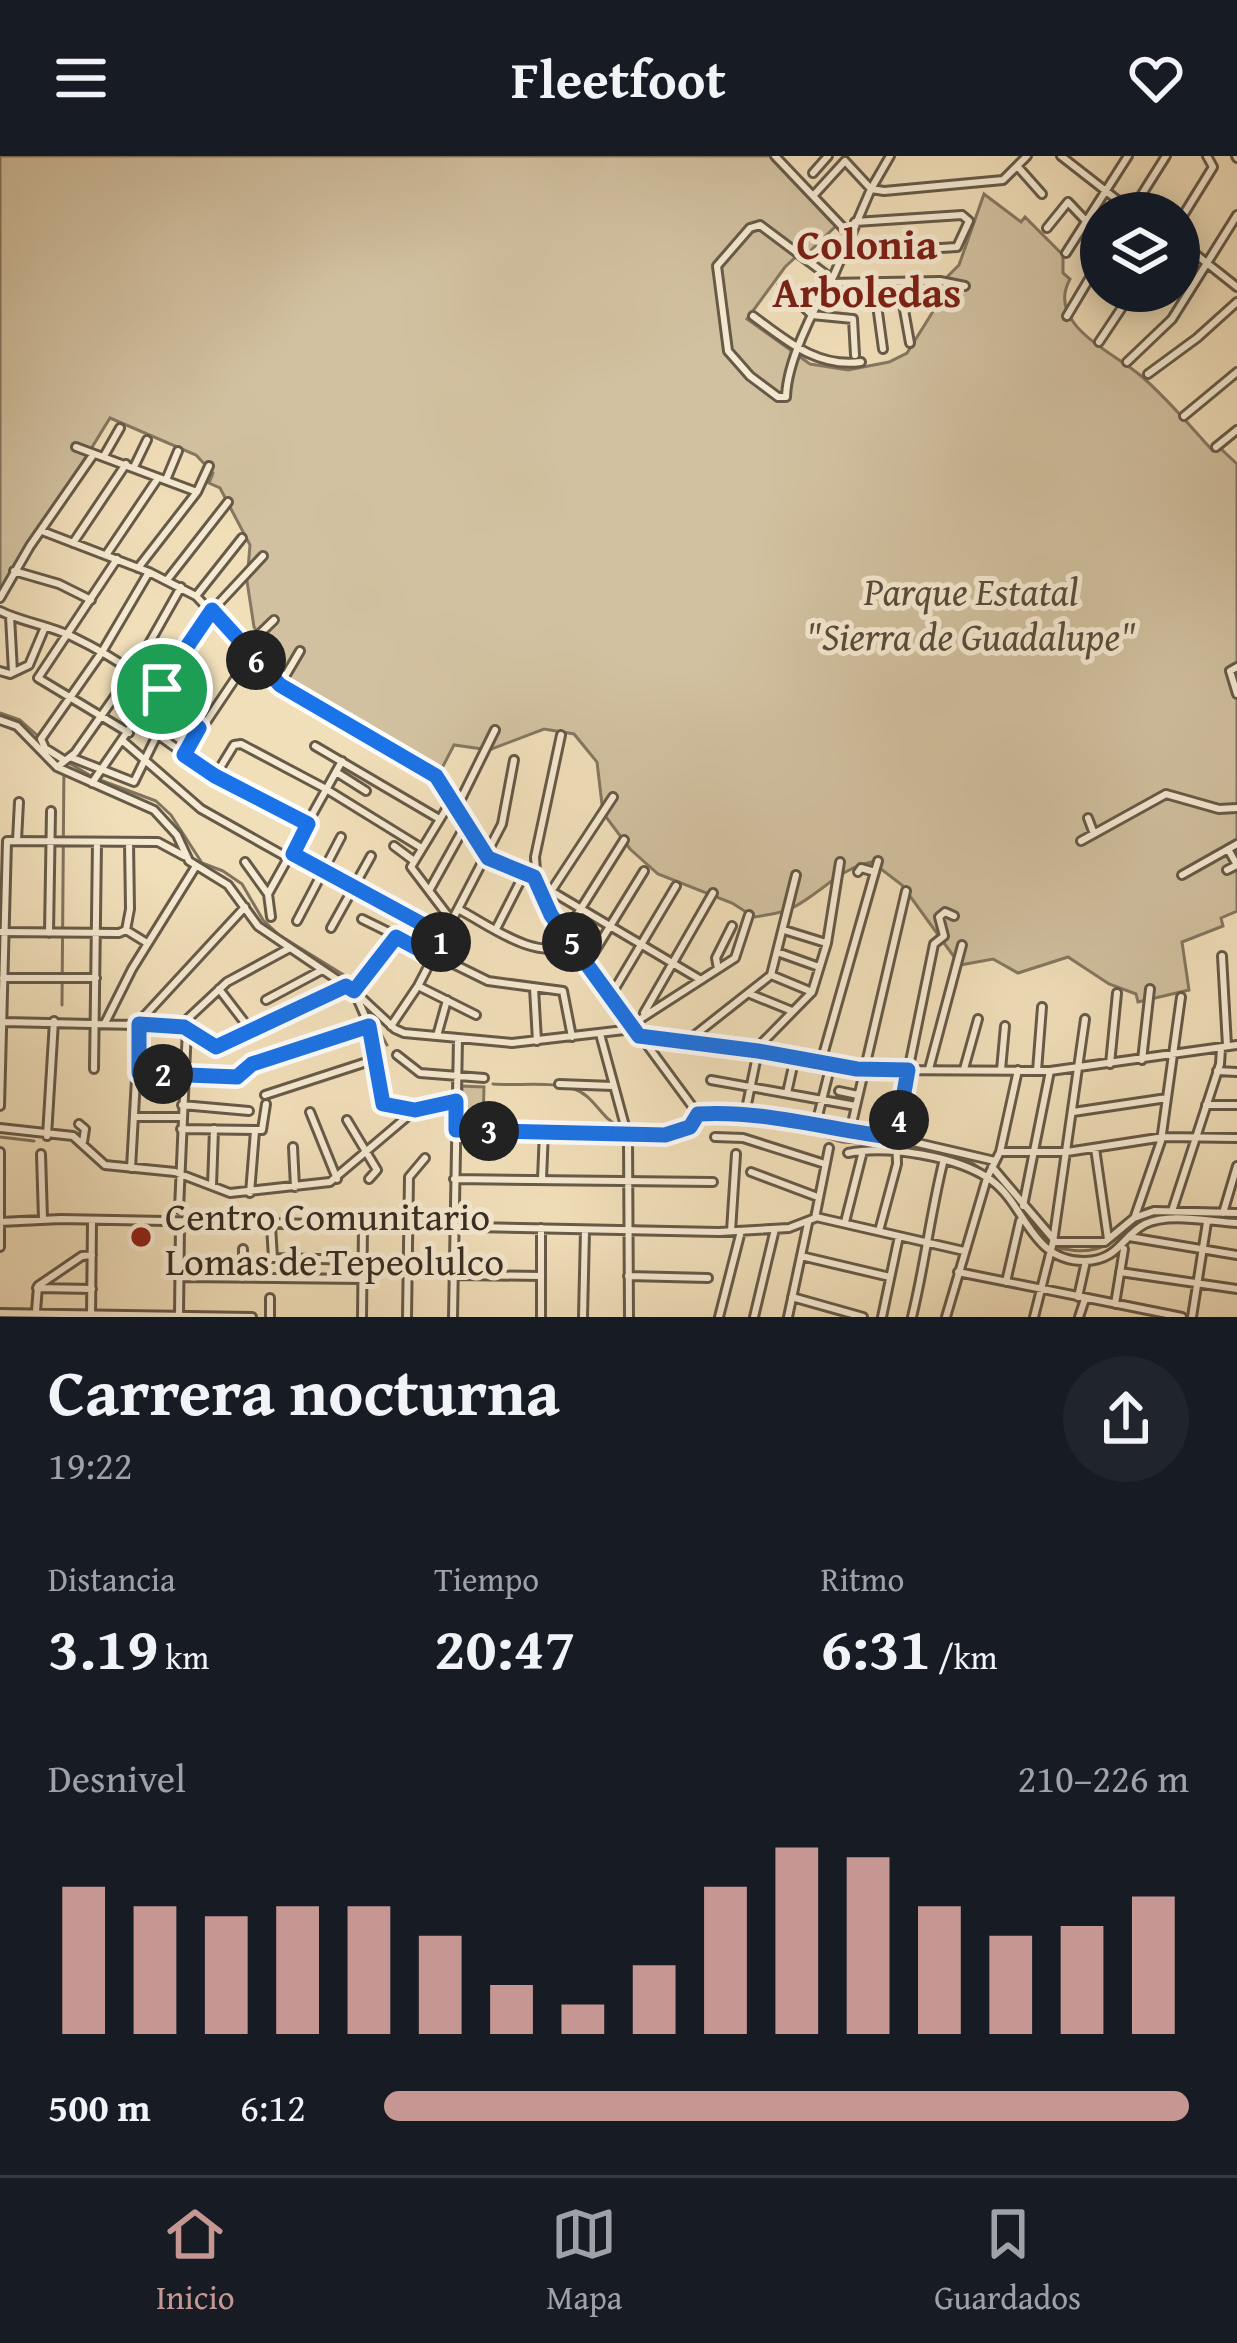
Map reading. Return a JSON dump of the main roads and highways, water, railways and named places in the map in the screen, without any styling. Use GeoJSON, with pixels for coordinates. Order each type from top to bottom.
{"type":"FeatureCollection","features":[{"type":"Feature","properties":{"kind":"waterway"},"geometry":{"type":"LineString","coordinates":[[0,713],[20,720],[38,736]]}},
{"type":"Feature","properties":{"kind":"waterway"},"geometry":{"type":"LineString","coordinates":[[62,1005],[64,760],[91,776]]}},
{"type":"Feature","properties":{"kind":"waterway"},"geometry":{"type":"LineString","coordinates":[[100,780],[156,801],[171,815],[202,863],[242,884],[263,920],[279,935],[355,986]]}},
{"type":"Feature","properties":{"kind":"waterway"},"geometry":{"type":"LineString","coordinates":[[365,1005],[387,1045]]}},
{"type":"Feature","properties":{"kind":"waterway"},"geometry":{"type":"LineString","coordinates":[[493,1084],[574,1089],[619,1126]]}},
{"type":"Feature","properties":{"kind":"waterway"},"geometry":{"type":"LineString","coordinates":[[702,1119],[805,1131],[842,1142],[907,1146],[971,1162],[986,1173]]}},
{"type":"Feature","properties":{"kind":"waterway"},"geometry":{"type":"LineString","coordinates":[[630,1129],[658,1130],[692,1121]]}},
{"type":"Feature","properties":{"kind":"waterway"},"geometry":{"type":"LineString","coordinates":[[0,1137],[34,1141]]}},
{"type":"Feature","properties":{"kind":"waterway"},"geometry":{"type":"LineString","coordinates":[[1052,1246],[1092,1250],[1138,1224],[1169,1215]]}},
{"type":"Feature","properties":{"kind":"waterway"},"geometry":{"type":"LineString","coordinates":[[1202,1217],[1237,1218]]}},
{"type":"Feature","properties":{"kind":"place","name":"Centro Comunitario Lomas de Tepeolulco"},"geometry":{"type":"Point","coordinates":[141,1237]}},
{"type":"Feature","properties":{"kind":"district","name":"Colonia Arboledas"},"geometry":{"type":"Point","coordinates":[867,267]}},
{"type":"Feature","properties":{"kind":"park label","name":"Parque Estatal \"Sierra de Guadalupe\""},"geometry":{"type":"Point","coordinates":[971,612]}}]}
